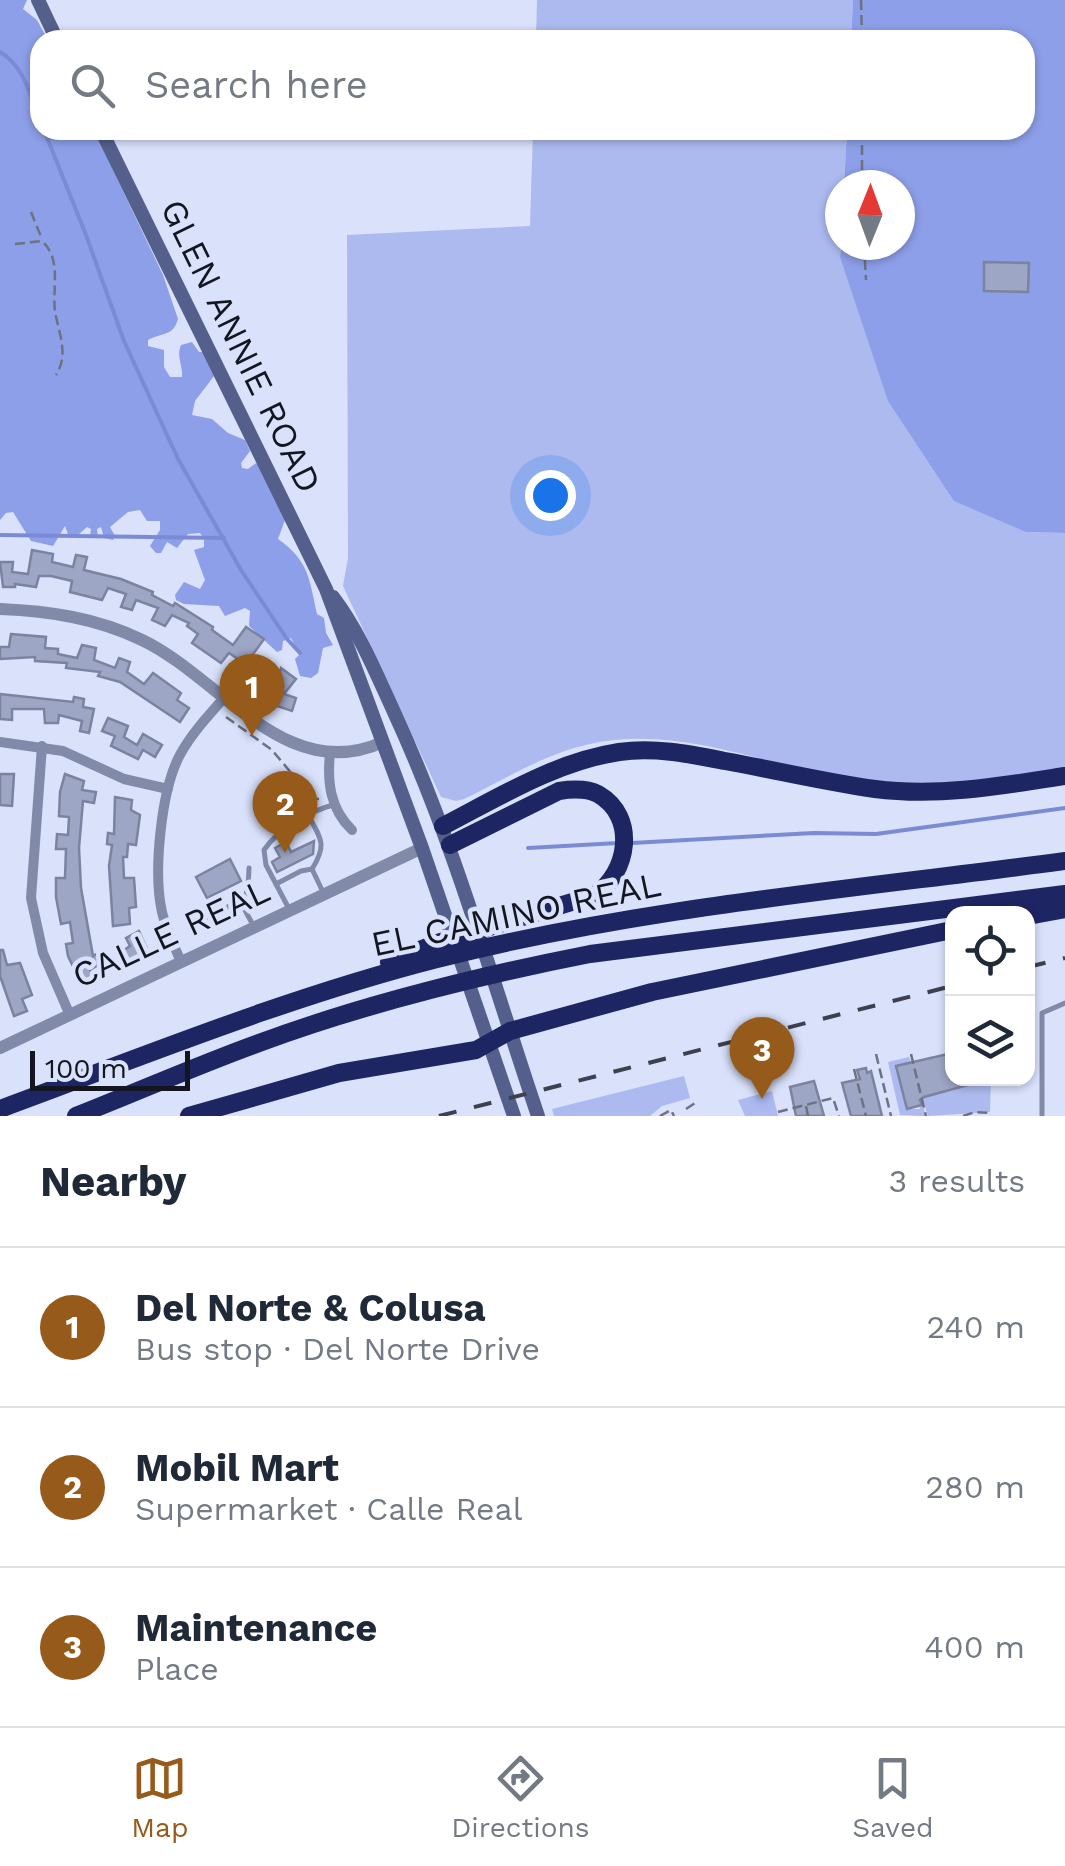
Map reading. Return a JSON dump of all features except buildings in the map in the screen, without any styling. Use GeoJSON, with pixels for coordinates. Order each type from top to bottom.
{"type":"FeatureCollection","features":[{"type":"Feature","properties":{"kind":"highway"},"geometry":{"type":"LineString","coordinates":[[447,836],[539,777],[587,759],[621,752],[675,752],[909,792],[973,790],[1065,776]]}},
{"type":"Feature","properties":{"kind":"highway"},"geometry":{"type":"LineString","coordinates":[[254,1015],[437,942],[595,895],[610,885],[623,857],[622,828],[610,805],[598,794],[578,788],[559,791],[447,836]]}},
{"type":"Feature","properties":{"kind":"highway","name":"EL CAMINO REAL"},"geometry":{"type":"LineString","coordinates":[[0,1109],[254,1015],[382,974],[560,932],[636,918],[1065,861]]}},
{"type":"Feature","properties":{"kind":"highway","name":"EL CAMINO REAL"},"geometry":{"type":"LineString","coordinates":[[76,1116],[259,1043],[395,999],[515,968],[629,948],[1065,894]]}},
{"type":"Feature","properties":{"kind":"highway"},"geometry":{"type":"LineString","coordinates":[[1035,915],[1065,909]]}},
{"type":"Feature","properties":{"kind":"highway"},"geometry":{"type":"LineString","coordinates":[[189,1116],[339,1073],[476,1050],[510,1032],[652,992],[945,931]]}},
{"type":"Feature","properties":{"kind":"main road"},"geometry":{"type":"LineString","coordinates":[[38,0],[53,30]]}},
{"type":"Feature","properties":{"kind":"main road","name":"GLEN ANNIE ROAD"},"geometry":{"type":"LineString","coordinates":[[106,140],[326,589],[422,848],[514,1116]]}},
{"type":"Feature","properties":{"kind":"main road","name":"GLEN ANNIE ROAD"},"geometry":{"type":"LineString","coordinates":[[326,589],[344,612],[382,684],[447,836],[538,1116]]}},
{"type":"Feature","properties":{"kind":"main road"},"geometry":{"type":"LineString","coordinates":[[422,848],[447,836]]}},
{"type":"Feature","properties":{"kind":"street"},"geometry":{"type":"LineString","coordinates":[[0,609],[79,618],[140,638],[171,656],[254,722],[277,735],[330,752],[352,752],[383,742]]}},
{"type":"Feature","properties":{"kind":"street"},"geometry":{"type":"LineString","coordinates":[[181,962],[166,928],[159,897],[168,789],[185,746],[224,698]]}},
{"type":"Feature","properties":{"kind":"street"},"geometry":{"type":"LineString","coordinates":[[0,742],[72,754],[134,782],[168,789]]}},
{"type":"Feature","properties":{"kind":"street"},"geometry":{"type":"LineString","coordinates":[[42,746],[32,898],[42,951],[69,1013]]}},
{"type":"Feature","properties":{"kind":"street"},"geometry":{"type":"LineString","coordinates":[[330,752],[333,805],[352,830]]}},
{"type":"Feature","properties":{"kind":"street","name":"CALLE REAL"},"geometry":{"type":"LineString","coordinates":[[0,1048],[422,848]]}},
{"type":"Feature","properties":{"kind":"lane"},"geometry":{"type":"LineString","coordinates":[[290,910],[266,865],[264,850],[270,841],[308,815],[333,805]]}},
{"type":"Feature","properties":{"kind":"lane"},"geometry":{"type":"LineString","coordinates":[[308,815],[323,852],[312,870]]}},
{"type":"Feature","properties":{"kind":"lane"},"geometry":{"type":"LineString","coordinates":[[189,926],[240,901],[248,892],[249,868]]}},
{"type":"Feature","properties":{"kind":"lane"},"geometry":{"type":"LineString","coordinates":[[276,884],[301,870],[312,870]]}},
{"type":"Feature","properties":{"kind":"lane"},"geometry":{"type":"LineString","coordinates":[[312,870],[324,894]]}},
{"type":"Feature","properties":{"kind":"lane"},"geometry":{"type":"LineString","coordinates":[[240,901],[254,927]]}},
{"type":"Feature","properties":{"kind":"lane"},"geometry":{"type":"LineString","coordinates":[[1042,1116],[1042,1013],[1065,1003]]}},
{"type":"Feature","properties":{"kind":"path"},"geometry":{"type":"LineString","coordinates":[[862,0],[862,30]]}},
{"type":"Feature","properties":{"kind":"path"},"geometry":{"type":"LineString","coordinates":[[862,140],[862,170]]}},
{"type":"Feature","properties":{"kind":"path"},"geometry":{"type":"LineString","coordinates":[[32,212],[54,262],[55,309],[63,353],[56,376]]}},
{"type":"Feature","properties":{"kind":"path"},"geometry":{"type":"LineString","coordinates":[[14,244],[42,241]]}},
{"type":"Feature","properties":{"kind":"path"},"geometry":{"type":"LineString","coordinates":[[865,260],[866,280]]}},
{"type":"Feature","properties":{"kind":"path"},"geometry":{"type":"LineString","coordinates":[[226,717],[272,750],[314,799],[319,799]]}},
{"type":"Feature","properties":{"kind":"path"},"geometry":{"type":"LineString","coordinates":[[876,1054],[891,1116]]}},
{"type":"Feature","properties":{"kind":"path"},"geometry":{"type":"LineString","coordinates":[[911,1054],[926,1116]]}},
{"type":"Feature","properties":{"kind":"path"},"geometry":{"type":"LineString","coordinates":[[854,1068],[866,1116]]}},
{"type":"Feature","properties":{"kind":"path"},"geometry":{"type":"LineString","coordinates":[[778,1112],[833,1098],[839,1116]]}},
{"type":"Feature","properties":{"kind":"path"},"geometry":{"type":"LineString","coordinates":[[686,1109],[695,1103]]}},
{"type":"Feature","properties":{"kind":"path"},"geometry":{"type":"LineString","coordinates":[[806,1105],[808,1116]]}},
{"type":"Feature","properties":{"kind":"path"},"geometry":{"type":"LineString","coordinates":[[660,1116],[671,1110],[674,1116]]}},
{"type":"Feature","properties":{"kind":"path"},"geometry":{"type":"LineString","coordinates":[[963,1116],[990,1113]]}},
{"type":"Feature","properties":{"kind":"shaded area"},"geometry":{"type":"Polygon","coordinates":[[[0,0],[27,0],[23,9],[42,30],[30,30],[30,140],[99,140],[163,275],[178,319],[170,331],[148,340],[148,346],[164,350],[164,367],[170,377],[182,377],[181,345],[192,342],[199,352],[204,352],[214,376],[195,401],[192,415],[212,419],[228,433],[245,440],[250,451],[241,463],[242,468],[256,463],[260,466],[285,520],[278,539],[302,563],[317,614],[324,618],[333,645],[323,648],[318,673],[311,678],[300,676],[295,659],[299,655],[291,638],[283,641],[282,650],[277,652],[249,626],[250,611],[245,608],[225,616],[219,606],[176,600],[184,582],[200,589],[205,580],[194,550],[204,547],[204,539],[200,533],[188,534],[177,548],[167,542],[161,553],[156,553],[150,546],[160,530],[160,521],[147,521],[140,510],[128,512],[110,527],[113,540],[104,538],[101,527],[95,538],[87,527],[69,537],[65,526],[53,546],[31,541],[13,512],[0,520],[0,0]]]}},
{"type":"Feature","properties":{"kind":"shaded area"},"geometry":{"type":"Polygon","coordinates":[[[537,0],[853,0],[852,30],[536,30],[537,0]]]}},
{"type":"Feature","properties":{"kind":"shaded area"},"geometry":{"type":"Polygon","coordinates":[[[853,0],[1065,0],[1065,533],[1026,532],[954,501],[888,401],[841,260],[915,260],[915,170],[845,170],[846,140],[1035,140],[1035,30],[852,30],[853,0]]]}},
{"type":"Feature","properties":{"kind":"shaded area"},"geometry":{"type":"Polygon","coordinates":[[[533,140],[846,140],[845,170],[825,170],[825,260],[842,260],[1026,532],[1065,533],[1065,769],[952,783],[883,783],[810,771],[700,745],[627,739],[557,754],[464,799],[441,797],[343,586],[348,558],[347,235],[530,226],[533,140]]]}},
{"type":"Feature","properties":{"kind":"shaded area"},"geometry":{"type":"Polygon","coordinates":[[[909,1057],[911,1062],[896,1066],[907,1109],[920,1109],[917,1097],[960,1086],[991,1086],[990,1112],[928,1116],[923,1101],[925,1116],[900,1115],[888,1062],[909,1057]]]}},
{"type":"Feature","properties":{"kind":"shaded area"},"geometry":{"type":"Polygon","coordinates":[[[684,1076],[690,1098],[662,1106],[650,1116],[554,1116],[552,1109],[684,1076]]]}},
{"type":"Feature","properties":{"kind":"shaded area"},"geometry":{"type":"Polygon","coordinates":[[[772,1091],[778,1116],[745,1116],[738,1100],[772,1091]]]}},
{"type":"Feature","properties":{"kind":"waterway"},"geometry":{"type":"LineString","coordinates":[[0,52],[21,73],[30,94]]}},
{"type":"Feature","properties":{"kind":"waterway"},"geometry":{"type":"LineString","coordinates":[[48,140],[124,341],[178,459],[241,570],[300,653]]}},
{"type":"Feature","properties":{"kind":"waterway"},"geometry":{"type":"LineString","coordinates":[[0,535],[224,538]]}},
{"type":"Feature","properties":{"kind":"waterway"},"geometry":{"type":"LineString","coordinates":[[632,843],[814,833],[876,834],[1065,808]]}},
{"type":"Feature","properties":{"kind":"waterway"},"geometry":{"type":"LineString","coordinates":[[528,848],[618,843]]}},
{"type":"Feature","properties":{"kind":"railway"},"geometry":{"type":"LineString","coordinates":[[1035,965],[1065,958]]}},
{"type":"Feature","properties":{"kind":"railway"},"geometry":{"type":"LineString","coordinates":[[439,1116],[945,988]]}},
{"type":"Feature","properties":{"kind":"place","name":"Del Norte & Colusa"},"geometry":{"type":"Point","coordinates":[252,736]}},
{"type":"Feature","properties":{"kind":"place","name":"Mobil Mart"},"geometry":{"type":"Point","coordinates":[285,853]}},
{"type":"Feature","properties":{"kind":"place","name":"Maintenance"},"geometry":{"type":"Point","coordinates":[762,1099]}}]}
